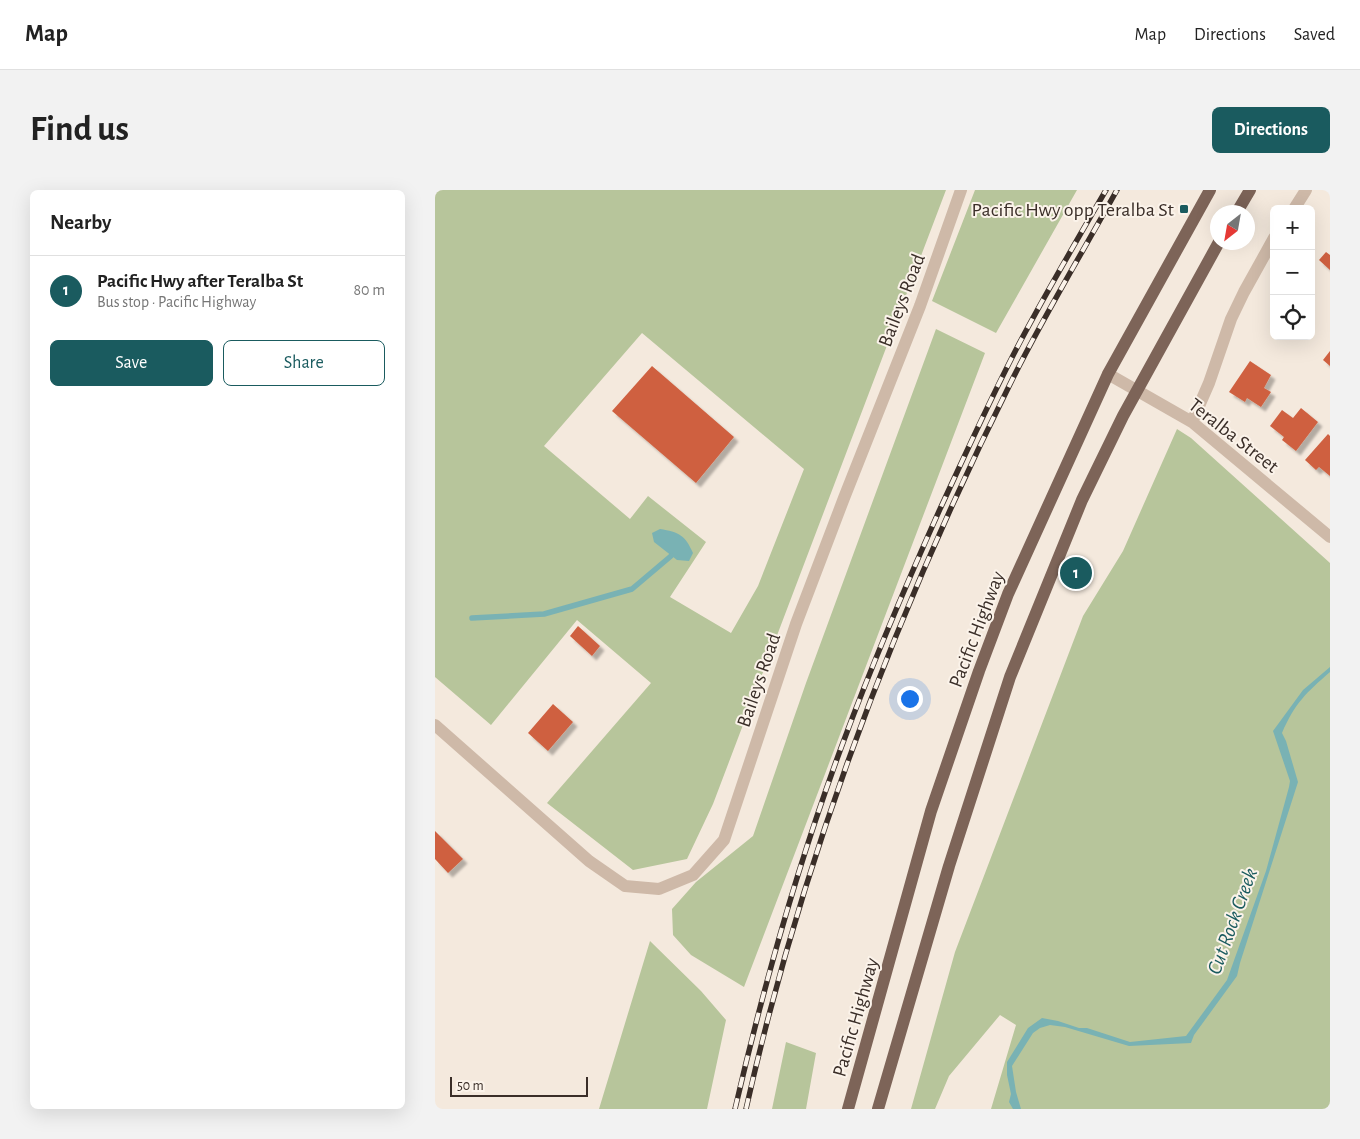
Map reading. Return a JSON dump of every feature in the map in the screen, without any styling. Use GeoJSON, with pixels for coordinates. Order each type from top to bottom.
{"type":"FeatureCollection","features":[{"type":"Feature","properties":{"kind":"main road","name":"Pacific Highway"},"geometry":{"type":"LineString","coordinates":[[848,1109],[931,811],[979,671],[1008,594],[1108,374],[1210,190]]}},
{"type":"Feature","properties":{"kind":"main road"},"geometry":{"type":"LineString","coordinates":[[1241,205],[1250,190]]}},
{"type":"Feature","properties":{"kind":"main road"},"geometry":{"type":"LineString","coordinates":[[878,1109],[949,866],[1011,676],[1082,500],[1137,392],[1215,250]]}},
{"type":"Feature","properties":{"kind":"street","name":"Baileys Road"},"geometry":{"type":"LineString","coordinates":[[435,725],[589,861],[625,886],[659,888],[693,875],[724,840],[796,624],[920,306],[961,190]]}},
{"type":"Feature","properties":{"kind":"street"},"geometry":{"type":"LineString","coordinates":[[1297,205],[1306,190]]}},
{"type":"Feature","properties":{"kind":"street"},"geometry":{"type":"LineString","coordinates":[[1192,422],[1209,383],[1231,319],[1270,245]]}},
{"type":"Feature","properties":{"kind":"street","name":"Teralba Street"},"geometry":{"type":"LineString","coordinates":[[1108,374],[1192,422],[1330,536]]}},
{"type":"Feature","properties":{"kind":"green space"},"geometry":{"type":"Polygon","coordinates":[[[435,190],[946,190],[713,804],[687,859],[633,870],[547,803],[651,683],[577,620],[491,725],[435,677],[435,190]],[[642,333],[544,446],[630,519],[648,496],[706,542],[670,597],[731,633],[758,586],[804,469],[642,333]]]}},
{"type":"Feature","properties":{"kind":"green space"},"geometry":{"type":"Polygon","coordinates":[[[975,190],[1077,190],[996,333],[932,301],[975,190]]]}},
{"type":"Feature","properties":{"kind":"green space"},"geometry":{"type":"Polygon","coordinates":[[[936,329],[985,353],[744,987],[691,955],[673,935],[672,909],[696,882],[753,836],[806,683],[936,329]]]}},
{"type":"Feature","properties":{"kind":"green space"},"geometry":{"type":"Polygon","coordinates":[[[1177,429],[1191,438],[1330,563],[1330,1109],[991,1109],[1016,1025],[1000,1015],[949,1076],[935,1109],[911,1109],[955,952],[1083,616],[1123,551],[1177,429]]]}},
{"type":"Feature","properties":{"kind":"green space"},"geometry":{"type":"Polygon","coordinates":[[[650,941],[701,991],[726,1020],[707,1109],[599,1109],[650,941]]]}},
{"type":"Feature","properties":{"kind":"green space"},"geometry":{"type":"Polygon","coordinates":[[[786,1042],[816,1053],[806,1109],[772,1109],[786,1042]]]}},
{"type":"Feature","properties":{"kind":"water"},"geometry":{"type":"Polygon","coordinates":[[[660,529],[672,531],[684,538],[693,553],[689,561],[677,560],[654,542],[652,533],[660,529]]]}},
{"type":"Feature","properties":{"kind":"water"},"geometry":{"type":"Polygon","coordinates":[[[1330,667],[1330,672],[1297,706],[1282,733],[1298,782],[1237,976],[1194,1035],[1191,1043],[1129,1046],[1065,1027],[1050,1025],[1040,1028],[1033,1033],[1012,1066],[1021,1109],[1013,1109],[1009,1102],[1011,1094],[1007,1075],[1007,1062],[1028,1028],[1042,1018],[1079,1028],[1087,1028],[1130,1042],[1186,1036],[1227,980],[1266,871],[1289,787],[1290,781],[1273,731],[1303,690],[1330,667]]]}},
{"type":"Feature","properties":{"kind":"building"},"geometry":{"type":"Polygon","coordinates":[[[1326,252],[1330,255],[1330,270],[1319,260],[1326,252]]]}},
{"type":"Feature","properties":{"kind":"building"},"geometry":{"type":"Polygon","coordinates":[[[1330,351],[1330,366],[1323,360],[1330,351]]]}},
{"type":"Feature","properties":{"kind":"building"},"geometry":{"type":"Polygon","coordinates":[[[1250,361],[1271,375],[1264,388],[1271,392],[1261,407],[1247,398],[1245,402],[1229,392],[1250,361]]]}},
{"type":"Feature","properties":{"kind":"building"},"geometry":{"type":"Polygon","coordinates":[[[652,366],[734,437],[696,483],[612,411],[652,366]]]}},
{"type":"Feature","properties":{"kind":"building"},"geometry":{"type":"Polygon","coordinates":[[[1301,408],[1318,422],[1296,451],[1282,440],[1284,437],[1270,426],[1282,410],[1293,418],[1301,408]]]}},
{"type":"Feature","properties":{"kind":"building"},"geometry":{"type":"Polygon","coordinates":[[[1328,434],[1330,436],[1330,476],[1319,467],[1316,470],[1305,460],[1328,434]]]}},
{"type":"Feature","properties":{"kind":"building"},"geometry":{"type":"Polygon","coordinates":[[[578,626],[600,646],[592,656],[570,636],[578,626]]]}},
{"type":"Feature","properties":{"kind":"building"},"geometry":{"type":"Polygon","coordinates":[[[553,704],[573,722],[548,751],[528,733],[553,704]]]}},
{"type":"Feature","properties":{"kind":"building"},"geometry":{"type":"Polygon","coordinates":[[[435,831],[463,859],[448,873],[435,859],[435,831]]]}},
{"type":"Feature","properties":{"kind":"waterway"},"geometry":{"type":"LineString","coordinates":[[472,618],[544,614],[632,589],[671,556]]}},
{"type":"Feature","properties":{"kind":"railway"},"geometry":{"type":"LineString","coordinates":[[735,1109],[770,969],[797,877],[828,785],[878,653],[940,509],[999,383],[1041,304],[1106,190]]}},
{"type":"Feature","properties":{"kind":"railway"},"geometry":{"type":"LineString","coordinates":[[746,1109],[769,1014],[795,921],[857,736],[893,645],[930,555],[1013,378],[1117,190]]}},
{"type":"Feature","properties":{"kind":"place","name":"Pacific Hwy opp Teralba St"},"geometry":{"type":"Point","coordinates":[1184,209]}},
{"type":"Feature","properties":{"kind":"place","name":"Pacific Hwy after Teralba St"},"geometry":{"type":"Point","coordinates":[1076,573]}},
{"type":"Feature","properties":{"kind":"water label","name":"Cut Rock Creek"},"geometry":{"type":"Point","coordinates":[1232,921]}}]}
